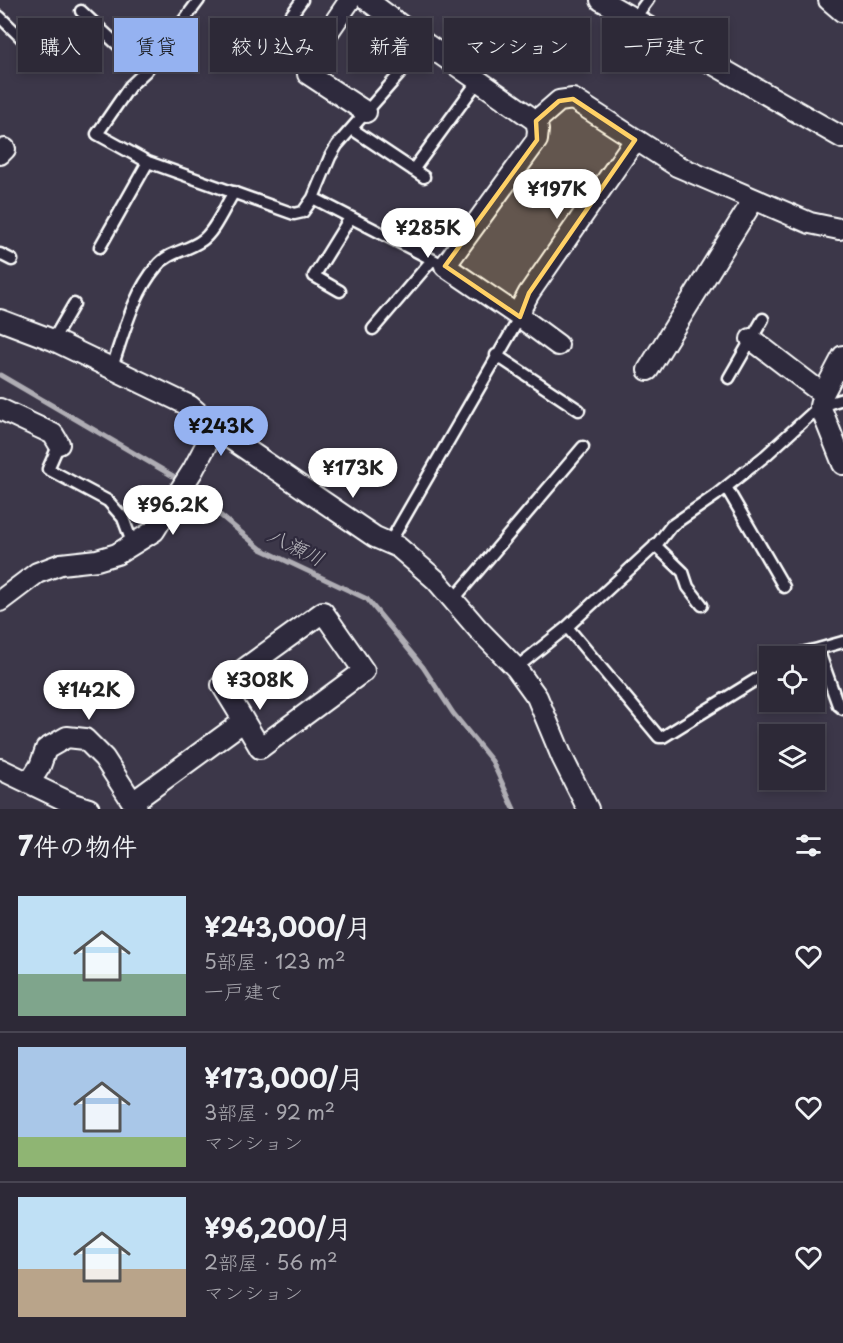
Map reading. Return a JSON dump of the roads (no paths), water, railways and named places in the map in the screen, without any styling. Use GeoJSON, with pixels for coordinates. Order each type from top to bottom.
{"type":"FeatureCollection","features":[{"type":"Feature","properties":{"kind":"street"},"geometry":{"type":"LineString","coordinates":[[350,0],[307,63],[308,74],[366,112]]}},
{"type":"Feature","properties":{"kind":"street"},"geometry":{"type":"LineString","coordinates":[[367,0],[391,18]]}},
{"type":"Feature","properties":{"kind":"street"},"geometry":{"type":"LineString","coordinates":[[601,0],[632,18]]}},
{"type":"Feature","properties":{"kind":"street"},"geometry":{"type":"LineString","coordinates":[[829,0],[843,12]]}},
{"type":"Feature","properties":{"kind":"street"},"geometry":{"type":"LineString","coordinates":[[432,48],[536,121],[538,130],[537,140],[439,263],[558,345]]}},
{"type":"Feature","properties":{"kind":"street"},"geometry":{"type":"LineString","coordinates":[[727,72],[843,138]]}},
{"type":"Feature","properties":{"kind":"street"},"geometry":{"type":"LineString","coordinates":[[536,121],[559,101],[573,99],[677,166],[810,223],[843,228]]}},
{"type":"Feature","properties":{"kind":"street"},"geometry":{"type":"LineString","coordinates":[[520,317],[522,306],[529,293],[635,140]]}},
{"type":"Feature","properties":{"kind":"street"},"geometry":{"type":"LineString","coordinates":[[648,370],[754,199]]}},
{"type":"Feature","properties":{"kind":"street"},"geometry":{"type":"LineString","coordinates":[[0,320],[53,340],[190,406],[215,428],[375,537],[398,547],[436,580],[516,668],[537,697],[562,757],[588,809]]}},
{"type":"Feature","properties":{"kind":"street"},"geometry":{"type":"LineString","coordinates":[[751,339],[822,400],[843,464]]}},
{"type":"Feature","properties":{"kind":"street"},"geometry":{"type":"LineString","coordinates":[[822,400],[843,356]]}},
{"type":"Feature","properties":{"kind":"street"},"geometry":{"type":"LineString","coordinates":[[0,409],[53,434],[60,444]]}},
{"type":"Feature","properties":{"kind":"street"},"geometry":{"type":"LineString","coordinates":[[0,601],[38,573],[61,564],[97,560],[117,554],[154,531],[179,494],[215,428]]}},
{"type":"Feature","properties":{"kind":"street"},"geometry":{"type":"LineString","coordinates":[[323,612],[364,671],[260,748],[244,720],[222,685],[323,612]]}},
{"type":"Feature","properties":{"kind":"street"},"geometry":{"type":"LineString","coordinates":[[29,783],[40,766],[46,749],[67,737],[85,739],[104,758],[135,806],[244,720]]}},
{"type":"Feature","properties":{"kind":"street"},"geometry":{"type":"LineString","coordinates":[[0,769],[89,809]]}},
{"type":"Feature","properties":{"kind":"lane"},"geometry":{"type":"LineString","coordinates":[[186,18],[199,0]]}},
{"type":"Feature","properties":{"kind":"lane"},"geometry":{"type":"LineString","coordinates":[[289,18],[302,0]]}},
{"type":"Feature","properties":{"kind":"lane"},"geometry":{"type":"LineString","coordinates":[[635,18],[648,0]]}},
{"type":"Feature","properties":{"kind":"lane"},"geometry":{"type":"LineString","coordinates":[[81,11],[114,41]]}},
{"type":"Feature","properties":{"kind":"lane"},"geometry":{"type":"LineString","coordinates":[[0,17],[18,35]]}},
{"type":"Feature","properties":{"kind":"lane"},"geometry":{"type":"LineString","coordinates":[[145,72],[130,86],[97,134],[148,162],[294,214],[303,212],[313,198],[330,156],[337,145],[401,72]]}},
{"type":"Feature","properties":{"kind":"lane"},"geometry":{"type":"LineString","coordinates":[[413,170],[477,81]]}},
{"type":"Feature","properties":{"kind":"lane"},"geometry":{"type":"LineString","coordinates":[[352,129],[424,177]]}},
{"type":"Feature","properties":{"kind":"lane"},"geometry":{"type":"LineString","coordinates":[[99,247],[148,162]]}},
{"type":"Feature","properties":{"kind":"lane"},"geometry":{"type":"LineString","coordinates":[[112,367],[139,293],[158,264],[173,253],[199,243],[207,237],[234,192]]}},
{"type":"Feature","properties":{"kind":"lane"},"geometry":{"type":"LineString","coordinates":[[313,198],[439,263],[374,329]]}},
{"type":"Feature","properties":{"kind":"lane"},"geometry":{"type":"LineString","coordinates":[[340,291],[314,276],[350,218]]}},
{"type":"Feature","properties":{"kind":"lane"},"geometry":{"type":"LineString","coordinates":[[0,254],[12,260]]}},
{"type":"Feature","properties":{"kind":"lane"},"geometry":{"type":"LineString","coordinates":[[53,340],[74,304]]}},
{"type":"Feature","properties":{"kind":"lane"},"geometry":{"type":"LineString","coordinates":[[389,544],[520,317]]}},
{"type":"Feature","properties":{"kind":"lane"},"geometry":{"type":"LineString","coordinates":[[729,378],[763,320]]}},
{"type":"Feature","properties":{"kind":"lane"},"geometry":{"type":"LineString","coordinates":[[496,355],[579,410]]}},
{"type":"Feature","properties":{"kind":"lane"},"geometry":{"type":"LineString","coordinates":[[516,668],[567,627],[655,545],[671,526],[765,456],[822,400],[843,399]]}},
{"type":"Feature","properties":{"kind":"lane"},"geometry":{"type":"LineString","coordinates":[[60,444],[48,469],[108,501],[123,518],[133,545]]}},
{"type":"Feature","properties":{"kind":"lane"},"geometry":{"type":"LineString","coordinates":[[454,599],[583,447]]}},
{"type":"Feature","properties":{"kind":"lane"},"geometry":{"type":"LineString","coordinates":[[726,487],[784,587]]}},
{"type":"Feature","properties":{"kind":"lane"},"geometry":{"type":"LineString","coordinates":[[655,545],[683,573],[688,587],[702,605]]}},
{"type":"Feature","properties":{"kind":"lane"},"geometry":{"type":"LineString","coordinates":[[567,627],[659,736],[663,737],[759,678]]}},
{"type":"Feature","properties":{"kind":"lane"},"geometry":{"type":"LineString","coordinates":[[825,647],[843,642]]}},
{"type":"Feature","properties":{"kind":"lane"},"geometry":{"type":"LineString","coordinates":[[825,669],[838,705],[843,709]]}},
{"type":"Feature","properties":{"kind":"waterway","name":"八瀬川"},"geometry":{"type":"LineString","coordinates":[[0,375],[173,476],[261,549],[367,599],[423,667],[453,713],[492,761],[514,809]]}}]}
